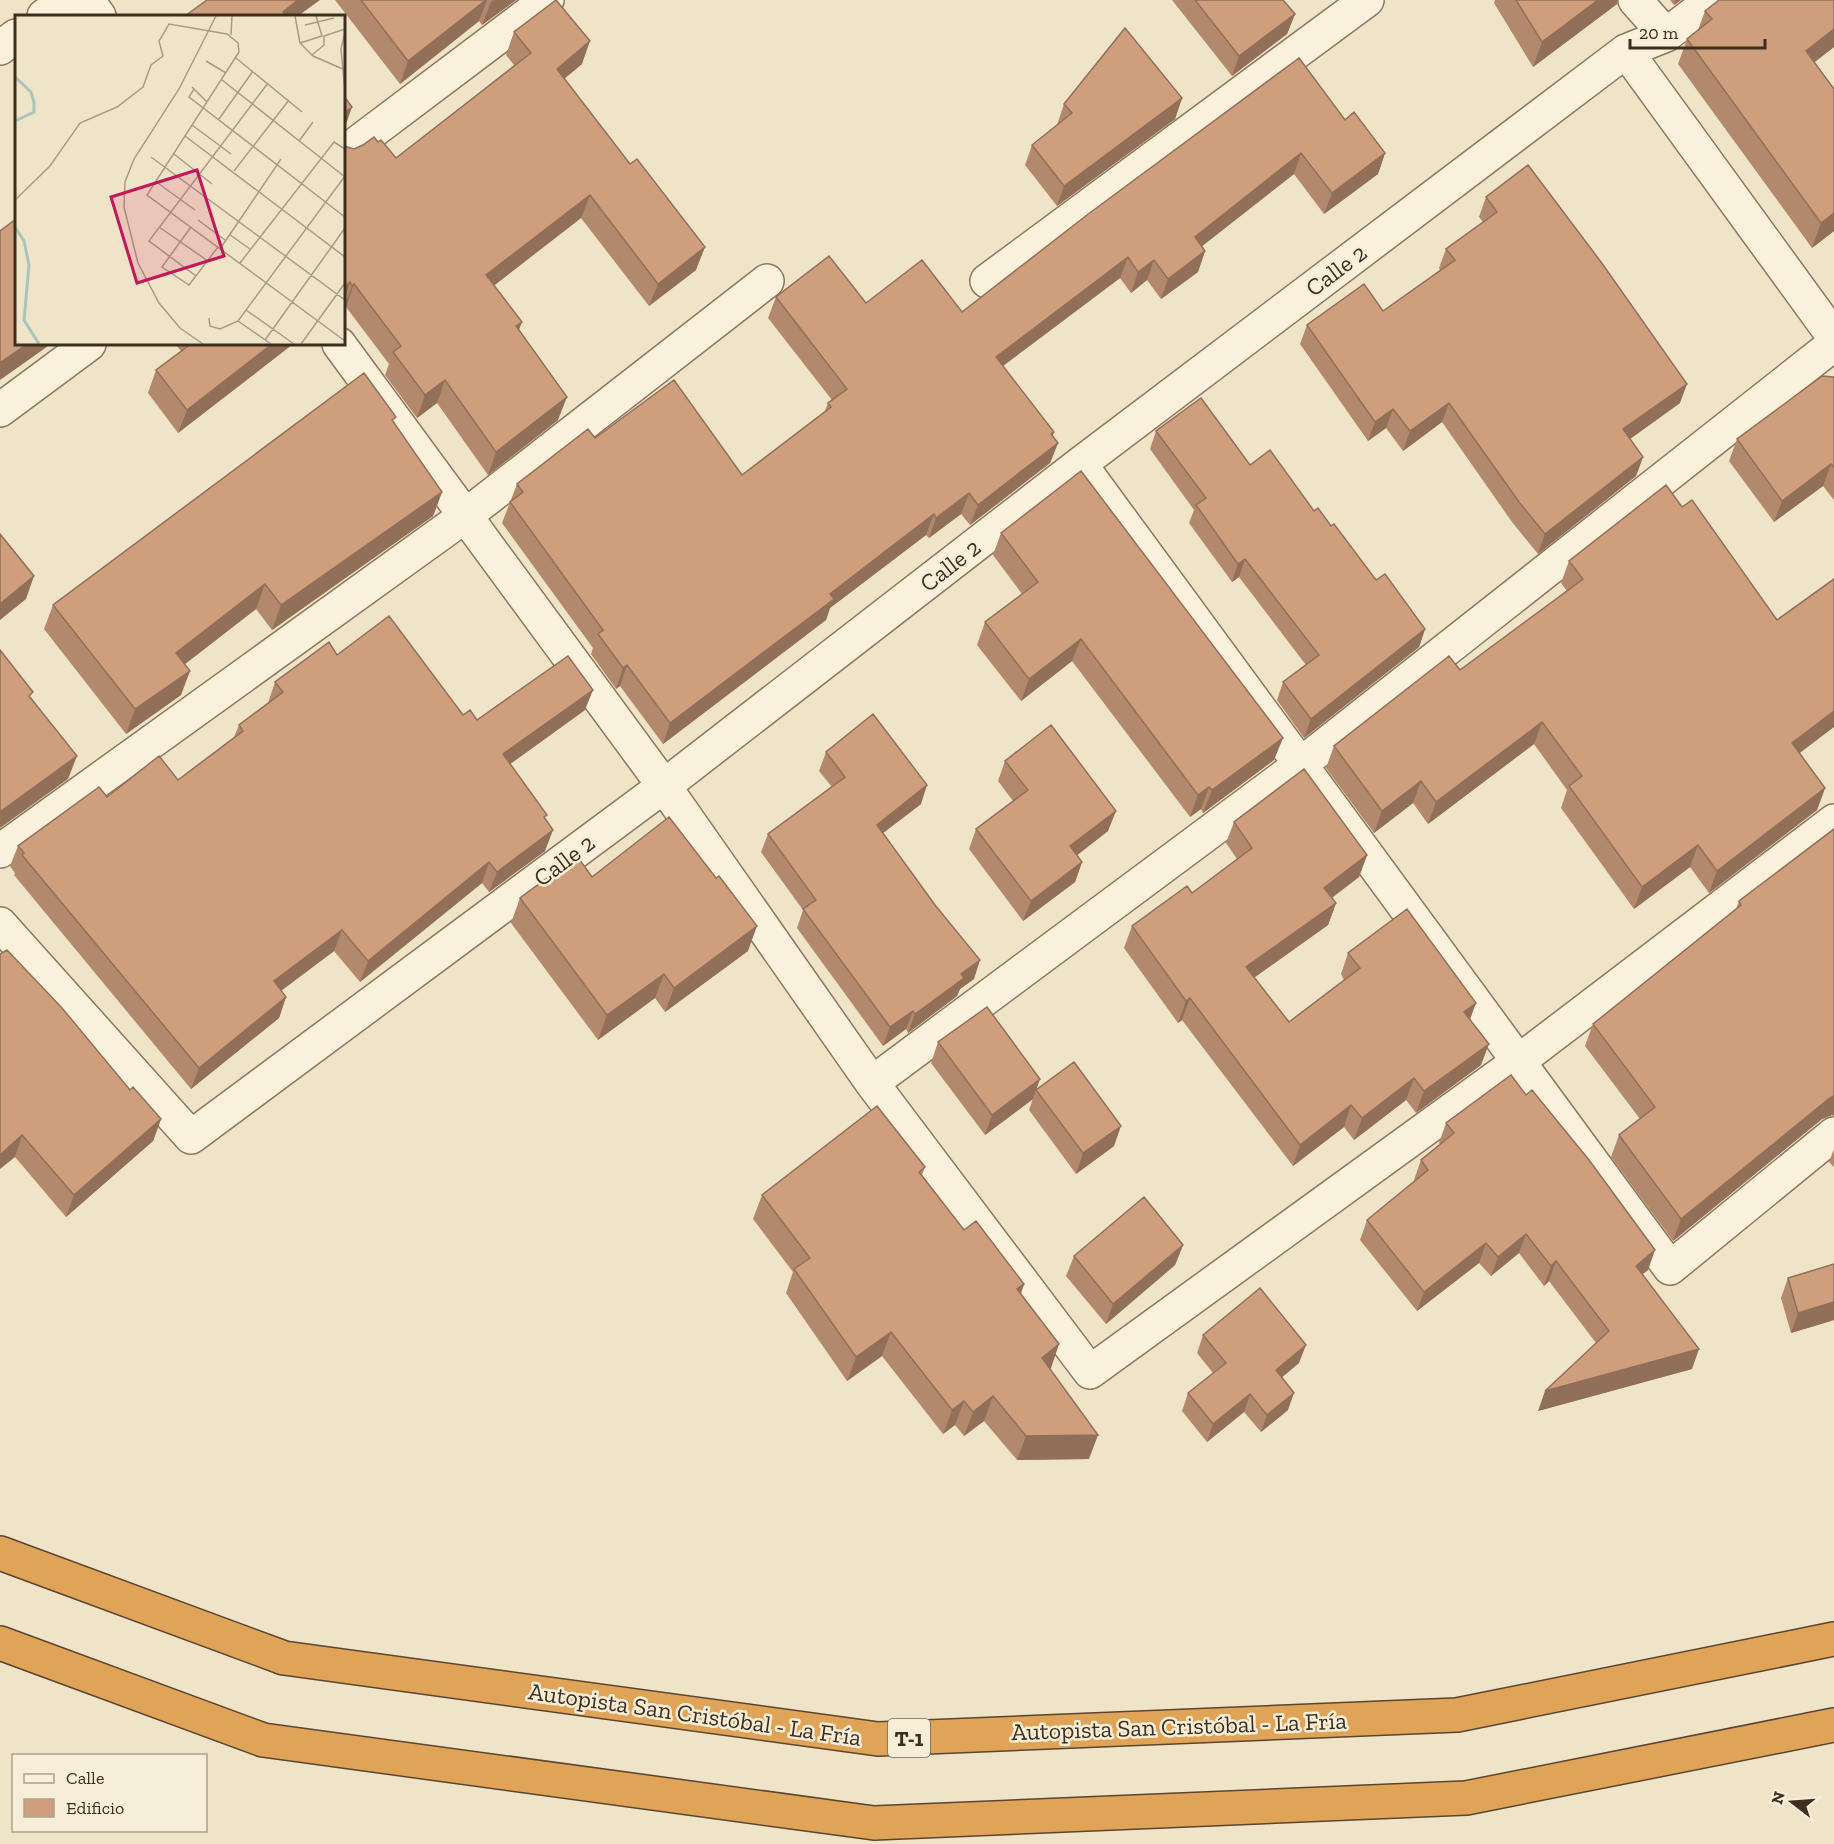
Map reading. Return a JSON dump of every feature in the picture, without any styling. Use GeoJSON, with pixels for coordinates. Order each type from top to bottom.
{"type":"FeatureCollection","features":[{"type":"Feature","properties":{"kind":"highway","name":"Autopista San Cristóbal - La Fría"},"geometry":{"type":"LineString","coordinates":[[0,1553],[284,1658],[878,1739],[1457,1715],[1834,1639]]}},
{"type":"Feature","properties":{"kind":"highway"},"geometry":{"type":"LineString","coordinates":[[0,1643],[263,1740],[874,1823],[1466,1798],[1834,1725]]}},
{"type":"Feature","properties":{"kind":"street"},"geometry":{"type":"LineString","coordinates":[[46,15],[68,0]]}},
{"type":"Feature","properties":{"kind":"street"},"geometry":{"type":"LineString","coordinates":[[87,0],[98,15]]}},
{"type":"Feature","properties":{"kind":"street"},"geometry":{"type":"LineString","coordinates":[[345,152],[547,0]]}},
{"type":"Feature","properties":{"kind":"street"},"geometry":{"type":"LineString","coordinates":[[987,281],[1367,0]]}},
{"type":"Feature","properties":{"kind":"street"},"geometry":{"type":"LineString","coordinates":[[1635,0],[1666,35]]}},
{"type":"Feature","properties":{"kind":"street","name":"Calle 2"},"geometry":{"type":"LineString","coordinates":[[0,924],[191,1137],[664,786],[1080,464],[1626,51],[1666,35],[1712,0]]}},
{"type":"Feature","properties":{"kind":"street"},"geometry":{"type":"LineString","coordinates":[[0,48],[15,37]]}},
{"type":"Feature","properties":{"kind":"street"},"geometry":{"type":"LineString","coordinates":[[1626,51],[1834,337]]}},
{"type":"Feature","properties":{"kind":"street"},"geometry":{"type":"LineString","coordinates":[[0,851],[465,516],[767,281]]}},
{"type":"Feature","properties":{"kind":"street"},"geometry":{"type":"LineString","coordinates":[[872,1083],[1301,764],[1834,344]]}},
{"type":"Feature","properties":{"kind":"street"},"geometry":{"type":"LineString","coordinates":[[0,410],[88,345]]}},
{"type":"Feature","properties":{"kind":"street"},"geometry":{"type":"LineString","coordinates":[[340,345],[664,786],[872,1083],[1090,1372],[1519,1061],[1834,821]]}},
{"type":"Feature","properties":{"kind":"street"},"geometry":{"type":"LineString","coordinates":[[1080,464],[1670,1268],[1834,1134]]}},
{"type":"Feature","properties":{"kind":"building"},"geometry":{"type":"Polygon","coordinates":[[[207,0],[298,0],[283,12],[285,15],[186,15],[207,0]]]}},
{"type":"Feature","properties":{"kind":"building"},"geometry":{"type":"Polygon","coordinates":[[[361,0],[486,0],[408,61],[361,0]]]}},
{"type":"Feature","properties":{"kind":"building"},"geometry":{"type":"Polygon","coordinates":[[[556,0],[590,41],[557,69],[630,164],[637,159],[705,247],[658,284],[590,195],[486,275],[522,322],[516,326],[567,397],[496,452],[445,380],[425,395],[393,352],[401,346],[354,284],[352,286],[350,282],[345,286],[345,146],[354,149],[374,137],[378,142],[381,140],[396,158],[531,53],[514,32],[556,0]]]}},
{"type":"Feature","properties":{"kind":"building"},"geometry":{"type":"Polygon","coordinates":[[[1195,0],[1283,0],[1295,14],[1239,56],[1195,0]]]}},
{"type":"Feature","properties":{"kind":"building"},"geometry":{"type":"Polygon","coordinates":[[[1516,0],[1598,0],[1542,42],[1516,0]]]}},
{"type":"Feature","properties":{"kind":"building"},"geometry":{"type":"Polygon","coordinates":[[[1719,0],[1834,0],[1834,29],[1806,51],[1834,89],[1834,213],[1821,223],[1687,39],[1712,19],[1705,11],[1719,0]]]}},
{"type":"Feature","properties":{"kind":"building"},"geometry":{"type":"Polygon","coordinates":[[[1125,28],[1182,98],[1064,186],[1032,145],[1072,113],[1064,104],[1125,28]]]}},
{"type":"Feature","properties":{"kind":"building"},"geometry":{"type":"Polygon","coordinates":[[[1299,58],[1345,120],[1354,112],[1385,153],[1332,193],[1301,153],[1195,237],[1205,251],[1168,279],[1154,260],[1138,272],[1128,257],[996,357],[1054,432],[1051,434],[1058,443],[978,505],[969,493],[936,518],[934,514],[830,594],[834,599],[670,723],[627,665],[623,668],[598,634],[603,630],[510,502],[523,492],[517,484],[588,429],[595,438],[674,380],[742,475],[831,407],[828,403],[847,389],[776,297],[829,256],[866,303],[922,260],[962,312],[1087,215],[1299,58]]]}},
{"type":"Feature","properties":{"kind":"building"},"geometry":{"type":"Polygon","coordinates":[[[345,97],[352,107],[345,112],[345,97]]]}},
{"type":"Feature","properties":{"kind":"building"},"geometry":{"type":"Polygon","coordinates":[[[1528,165],[1601,262],[1687,384],[1623,429],[1643,457],[1545,534],[1519,502],[1449,403],[1410,431],[1393,409],[1375,422],[1307,325],[1364,284],[1383,311],[1455,260],[1446,249],[1497,212],[1486,197],[1528,165]]]}},
{"type":"Feature","properties":{"kind":"building"},"geometry":{"type":"Polygon","coordinates":[[[15,220],[15,345],[26,345],[0,363],[0,231],[15,220]]]}},
{"type":"Feature","properties":{"kind":"building"},"geometry":{"type":"Polygon","coordinates":[[[190,345],[271,345],[187,410],[156,370],[190,345]]]}},
{"type":"Feature","properties":{"kind":"building"},"geometry":{"type":"Polygon","coordinates":[[[364,373],[396,417],[392,420],[442,492],[281,605],[265,584],[176,653],[190,671],[135,709],[53,605],[364,373]]]}},
{"type":"Feature","properties":{"kind":"building"},"geometry":{"type":"Polygon","coordinates":[[[1822,376],[1834,377],[1834,467],[1831,464],[1782,501],[1737,439],[1822,376]]]}},
{"type":"Feature","properties":{"kind":"building"},"geometry":{"type":"Polygon","coordinates":[[[1201,398],[1250,465],[1270,450],[1314,511],[1318,508],[1331,526],[1334,524],[1376,580],[1385,574],[1425,629],[1311,719],[1283,682],[1319,655],[1245,559],[1238,564],[1196,505],[1206,498],[1156,431],[1201,398]]]}},
{"type":"Feature","properties":{"kind":"building"},"geometry":{"type":"Polygon","coordinates":[[[1081,471],[1283,738],[1212,790],[1209,787],[1198,795],[1081,639],[1029,679],[985,622],[1038,582],[1001,533],[1081,471]]]}},
{"type":"Feature","properties":{"kind":"building"},"geometry":{"type":"Polygon","coordinates":[[[1666,485],[1682,507],[1692,500],[1777,620],[1834,579],[1834,711],[1792,743],[1825,788],[1717,871],[1698,845],[1642,887],[1569,786],[1582,776],[1542,722],[1436,802],[1421,781],[1382,811],[1334,746],[1449,656],[1460,670],[1583,579],[1569,561],[1666,485]]]}},
{"type":"Feature","properties":{"kind":"building"},"geometry":{"type":"Polygon","coordinates":[[[0,534],[34,576],[0,604],[0,534]]]}},
{"type":"Feature","properties":{"kind":"building"},"geometry":{"type":"Polygon","coordinates":[[[389,616],[463,715],[470,710],[477,720],[568,656],[593,690],[503,754],[547,815],[544,817],[553,830],[497,872],[489,862],[368,961],[342,930],[274,981],[286,997],[199,1068],[22,855],[24,853],[18,846],[99,787],[107,797],[159,756],[178,780],[243,731],[239,725],[283,692],[275,682],[329,642],[337,655],[389,616]]]}},
{"type":"Feature","properties":{"kind":"building"},"geometry":{"type":"Polygon","coordinates":[[[0,650],[33,692],[29,696],[77,756],[0,812],[0,650]]]}},
{"type":"Feature","properties":{"kind":"building"},"geometry":{"type":"Polygon","coordinates":[[[873,714],[927,785],[877,825],[935,905],[980,960],[961,974],[964,978],[915,1014],[913,1011],[890,1027],[803,909],[816,900],[768,834],[845,777],[826,752],[873,714]]]}},
{"type":"Feature","properties":{"kind":"building"},"geometry":{"type":"Polygon","coordinates":[[[1051,725],[1116,811],[1070,846],[1082,862],[1031,901],[976,829],[1028,790],[1005,761],[1051,725]]]}},
{"type":"Feature","properties":{"kind":"building"},"geometry":{"type":"Polygon","coordinates":[[[1304,769],[1367,855],[1324,888],[1336,903],[1246,967],[1289,1022],[1360,968],[1348,953],[1407,909],[1476,1003],[1464,1012],[1489,1044],[1424,1091],[1414,1078],[1362,1118],[1351,1105],[1300,1145],[1190,998],[1186,1001],[1132,926],[1187,886],[1192,893],[1252,848],[1234,822],[1304,769]]]}},
{"type":"Feature","properties":{"kind":"building"},"geometry":{"type":"Polygon","coordinates":[[[669,817],[716,878],[719,876],[757,926],[674,988],[664,974],[607,1015],[520,898],[577,856],[592,877],[669,817]]]}},
{"type":"Feature","properties":{"kind":"building"},"geometry":{"type":"Polygon","coordinates":[[[1834,829],[1834,1096],[1681,1219],[1619,1135],[1655,1107],[1593,1024],[1741,905],[1739,901],[1834,829]]]}},
{"type":"Feature","properties":{"kind":"building"},"geometry":{"type":"Polygon","coordinates":[[[7,950],[62,1008],[130,1090],[133,1087],[161,1119],[74,1195],[22,1135],[0,1155],[0,954],[7,950]]]}},
{"type":"Feature","properties":{"kind":"building"},"geometry":{"type":"Polygon","coordinates":[[[987,1007],[1040,1079],[992,1115],[938,1042],[987,1007]]]}},
{"type":"Feature","properties":{"kind":"building"},"geometry":{"type":"Polygon","coordinates":[[[1074,1062],[1121,1126],[1083,1153],[1036,1090],[1074,1062]]]}},
{"type":"Feature","properties":{"kind":"building"},"geometry":{"type":"Polygon","coordinates":[[[1511,1075],[1526,1095],[1532,1090],[1589,1160],[1655,1250],[1636,1266],[1699,1349],[1545,1391],[1609,1331],[1556,1261],[1551,1266],[1526,1234],[1498,1257],[1486,1243],[1424,1292],[1367,1220],[1428,1170],[1421,1160],[1454,1133],[1446,1123],[1511,1075]]]}},
{"type":"Feature","properties":{"kind":"building"},"geometry":{"type":"Polygon","coordinates":[[[877,1106],[925,1167],[919,1172],[964,1230],[976,1221],[1024,1284],[1017,1289],[1059,1344],[1042,1358],[1098,1435],[1026,1436],[993,1396],[973,1412],[964,1401],[952,1410],[891,1332],[856,1357],[794,1269],[810,1258],[762,1195],[877,1106]]]}},
{"type":"Feature","properties":{"kind":"building"},"geometry":{"type":"Polygon","coordinates":[[[1144,1197],[1183,1245],[1113,1304],[1074,1256],[1144,1197]]]}},
{"type":"Feature","properties":{"kind":"building"},"geometry":{"type":"Polygon","coordinates":[[[1834,1264],[1834,1302],[1798,1313],[1788,1278],[1834,1264]]]}},
{"type":"Feature","properties":{"kind":"building"},"geometry":{"type":"Polygon","coordinates":[[[1260,1288],[1306,1345],[1276,1370],[1294,1393],[1267,1415],[1250,1394],[1213,1424],[1188,1393],[1226,1363],[1203,1335],[1260,1288]]]}}]}
